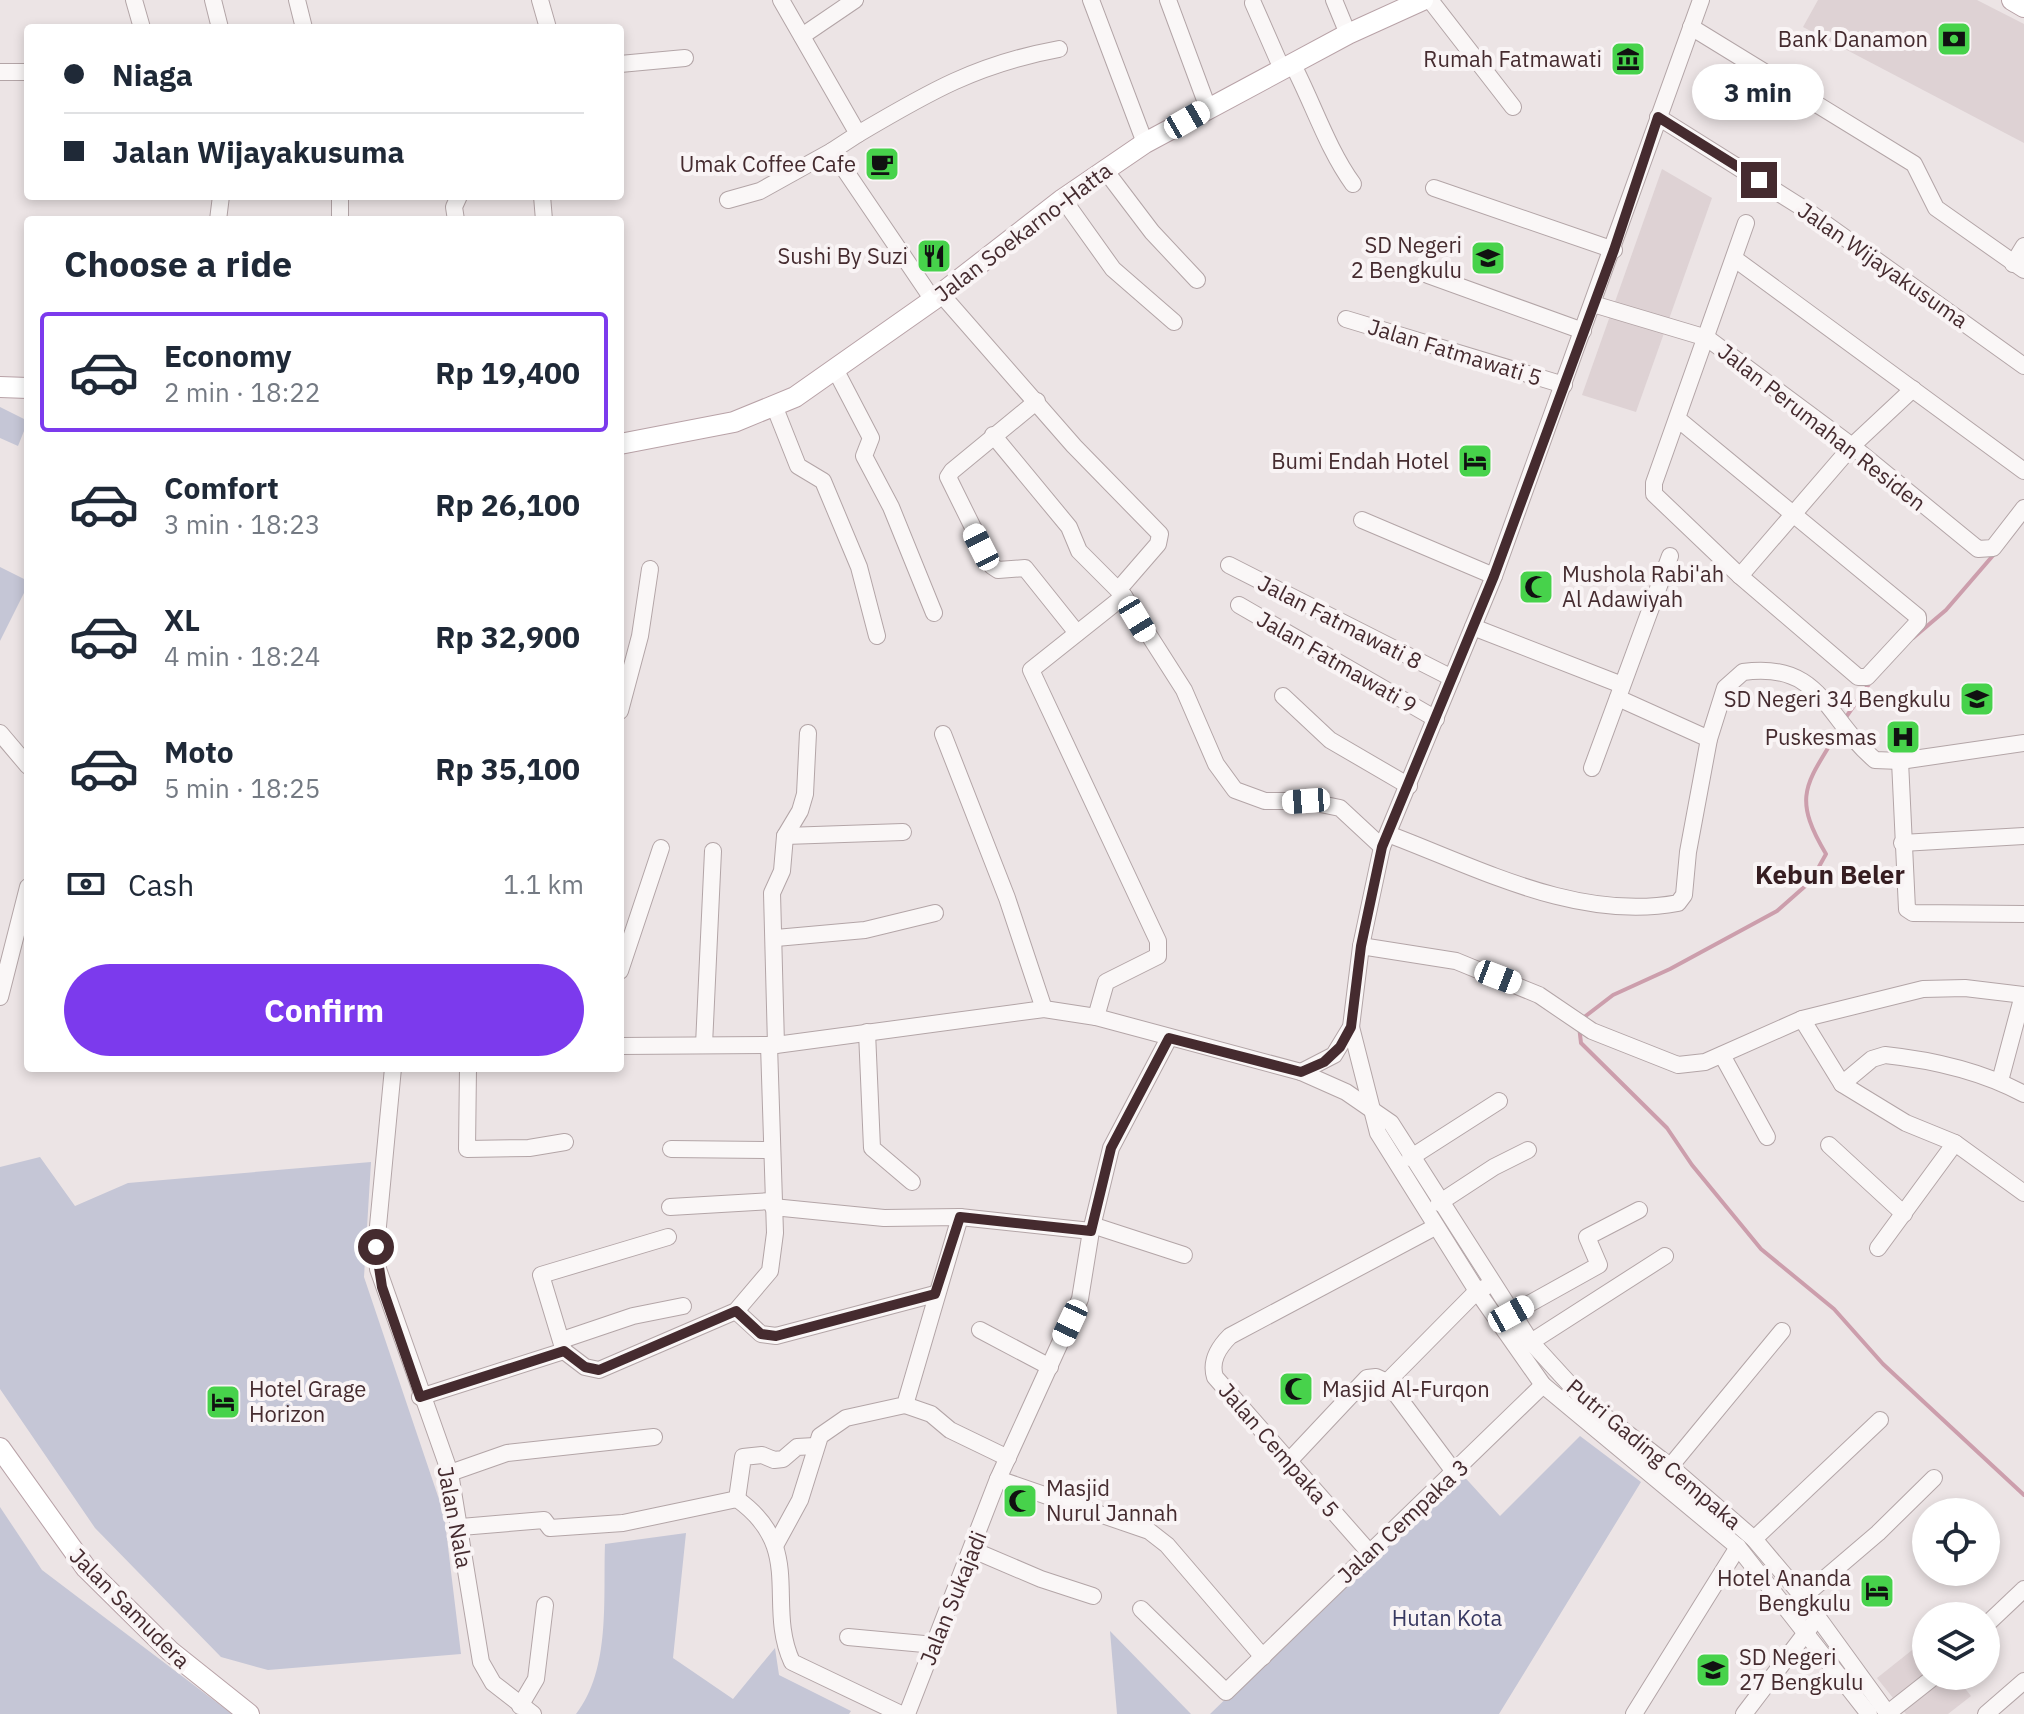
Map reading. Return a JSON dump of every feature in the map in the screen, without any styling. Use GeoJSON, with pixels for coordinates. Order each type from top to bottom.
{"type":"FeatureCollection","features":[{"type":"Feature","properties":{"kind":"main road","name":"Jalan Soekarno-Hatta"},"geometry":{"type":"LineString","coordinates":[[624,443],[706,430],[775,408],[937,297],[1063,199],[1145,143],[1348,34],[1423,0]]}},
{"type":"Feature","properties":{"kind":"main road"},"geometry":{"type":"LineString","coordinates":[[2012,0],[2024,7]]}},
{"type":"Feature","properties":{"kind":"main road"},"geometry":{"type":"LineString","coordinates":[[0,387],[24,388]]}},
{"type":"Feature","properties":{"kind":"main road","name":"Jalan Samudera"},"geometry":{"type":"LineString","coordinates":[[0,1448],[86,1568],[170,1651],[249,1714]]}},
{"type":"Feature","properties":{"kind":"street"},"geometry":{"type":"LineString","coordinates":[[134,0],[141,24]]}},
{"type":"Feature","properties":{"kind":"street"},"geometry":{"type":"LineString","coordinates":[[213,0],[219,24]]}},
{"type":"Feature","properties":{"kind":"street"},"geometry":{"type":"LineString","coordinates":[[297,0],[303,24]]}},
{"type":"Feature","properties":{"kind":"street"},"geometry":{"type":"LineString","coordinates":[[540,0],[547,24]]}},
{"type":"Feature","properties":{"kind":"street"},"geometry":{"type":"LineString","coordinates":[[781,0],[858,134]]}},
{"type":"Feature","properties":{"kind":"street"},"geometry":{"type":"LineString","coordinates":[[802,36],[855,0]]}},
{"type":"Feature","properties":{"kind":"street"},"geometry":{"type":"LineString","coordinates":[[1091,0],[1145,143]]}},
{"type":"Feature","properties":{"kind":"street"},"geometry":{"type":"LineString","coordinates":[[1168,0],[1208,108]]}},
{"type":"Feature","properties":{"kind":"street"},"geometry":{"type":"LineString","coordinates":[[1334,0],[1348,34]]}},
{"type":"Feature","properties":{"kind":"street"},"geometry":{"type":"LineString","coordinates":[[1430,0],[1513,107]]}},
{"type":"Feature","properties":{"kind":"street"},"geometry":{"type":"LineString","coordinates":[[1301,1072],[1334,1055],[1351,1027],[1361,946],[1385,840],[1494,576],[1614,250],[1701,0]]}},
{"type":"Feature","properties":{"kind":"street"},"geometry":{"type":"LineString","coordinates":[[1253,3],[1325,129],[1334,157],[1353,184]]}},
{"type":"Feature","properties":{"kind":"street"},"geometry":{"type":"LineString","coordinates":[[1691,27],[1914,164],[1936,208],[2019,267],[2024,246]]}},
{"type":"Feature","properties":{"kind":"street"},"geometry":{"type":"LineString","coordinates":[[728,200],[760,191],[955,78],[994,63],[1059,49]]}},
{"type":"Feature","properties":{"kind":"street"},"geometry":{"type":"LineString","coordinates":[[624,64],[685,58]]}},
{"type":"Feature","properties":{"kind":"street"},"geometry":{"type":"LineString","coordinates":[[0,72],[24,72]]}},
{"type":"Feature","properties":{"kind":"street","name":"Jalan Wijayakusuma"},"geometry":{"type":"LineString","coordinates":[[1658,117],[1809,212],[2024,366]]}},
{"type":"Feature","properties":{"kind":"street"},"geometry":{"type":"LineString","coordinates":[[832,151],[937,297],[1160,534],[1158,544],[1121,593],[1031,670],[1160,948],[1158,956],[1152,960],[1106,982],[1096,1017]]}},
{"type":"Feature","properties":{"kind":"street"},"geometry":{"type":"LineString","coordinates":[[1105,170],[1152,232],[1197,280]]}},
{"type":"Feature","properties":{"kind":"street"},"geometry":{"type":"LineString","coordinates":[[1434,188],[1614,250]]}},
{"type":"Feature","properties":{"kind":"street"},"geometry":{"type":"LineString","coordinates":[[1063,199],[1113,269],[1174,322]]}},
{"type":"Feature","properties":{"kind":"street"},"geometry":{"type":"LineString","coordinates":[[1679,420],[1918,617],[1918,622],[1867,677],[1858,677],[1740,576],[1654,494],[1654,483],[1679,420],[1746,223]]}},
{"type":"Feature","properties":{"kind":"street"},"geometry":{"type":"LineString","coordinates":[[1735,259],[2024,471]]}},
{"type":"Feature","properties":{"kind":"street"},"geometry":{"type":"LineString","coordinates":[[1428,275],[1583,331]]}},
{"type":"Feature","properties":{"kind":"street","name":"Jalan Perumahan Residen"},"geometry":{"type":"LineString","coordinates":[[1593,304],[1707,338],[1852,446],[1978,549],[1993,548],[2024,508]]}},
{"type":"Feature","properties":{"kind":"street","name":"Jalan Fatmawati 5"},"geometry":{"type":"LineString","coordinates":[[1346,319],[1564,385]]}},
{"type":"Feature","properties":{"kind":"street"},"geometry":{"type":"LineString","coordinates":[[835,369],[871,438],[864,456],[891,507],[934,613]]}},
{"type":"Feature","properties":{"kind":"street"},"geometry":{"type":"LineString","coordinates":[[1740,576],[1852,446],[1913,389]]}},
{"type":"Feature","properties":{"kind":"street"},"geometry":{"type":"LineString","coordinates":[[1037,401],[949,474],[949,481],[992,566],[998,570],[1025,568],[1077,633]]}},
{"type":"Feature","properties":{"kind":"street"},"geometry":{"type":"LineString","coordinates":[[775,408],[798,466],[823,481],[859,567],[877,636]]}},
{"type":"Feature","properties":{"kind":"street"},"geometry":{"type":"LineString","coordinates":[[993,435],[1069,527],[1079,551],[1121,593],[1184,690],[1216,764],[1235,790],[1265,801],[1306,801],[1340,808],[1385,840],[1549,893],[1640,909],[1678,903],[1684,895],[1688,852],[1709,739],[1725,688],[1743,672],[1781,671],[1807,682],[1875,760],[1900,761],[2024,743]]}},
{"type":"Feature","properties":{"kind":"street"},"geometry":{"type":"LineString","coordinates":[[1362,520],[1494,576]]}},
{"type":"Feature","properties":{"kind":"street"},"geometry":{"type":"LineString","coordinates":[[1592,768],[1670,556]]}},
{"type":"Feature","properties":{"kind":"street","name":"Jalan Fatmawati 8"},"geometry":{"type":"LineString","coordinates":[[1229,565],[1452,678]]}},
{"type":"Feature","properties":{"kind":"street"},"geometry":{"type":"LineString","coordinates":[[624,696],[640,636],[650,569]]}},
{"type":"Feature","properties":{"kind":"street","name":"Jalan Fatmawati 9"},"geometry":{"type":"LineString","coordinates":[[1239,605],[1436,719]]}},
{"type":"Feature","properties":{"kind":"street"},"geometry":{"type":"LineString","coordinates":[[1473,627],[1620,692],[1709,739]]}},
{"type":"Feature","properties":{"kind":"street"},"geometry":{"type":"LineString","coordinates":[[1283,696],[1330,740],[1409,786]]}},
{"type":"Feature","properties":{"kind":"street"},"geometry":{"type":"LineString","coordinates":[[0,733],[24,761]]}},
{"type":"Feature","properties":{"kind":"street"},"geometry":{"type":"LineString","coordinates":[[668,1237],[541,1275],[563,1345],[585,1367],[599,1370],[736,1311],[770,1271],[775,1252],[772,1045],[776,938],[772,893],[782,871],[785,836],[800,811],[805,794],[808,733]]}},
{"type":"Feature","properties":{"kind":"street"},"geometry":{"type":"LineString","coordinates":[[943,734],[1007,898],[1044,1009]]}},
{"type":"Feature","properties":{"kind":"street"},"geometry":{"type":"LineString","coordinates":[[1900,761],[1907,909],[1913,913],[2024,914]]}},
{"type":"Feature","properties":{"kind":"street"},"geometry":{"type":"LineString","coordinates":[[785,836],[903,832]]}},
{"type":"Feature","properties":{"kind":"street"},"geometry":{"type":"LineString","coordinates":[[1902,843],[2024,836]]}},
{"type":"Feature","properties":{"kind":"street"},"geometry":{"type":"LineString","coordinates":[[624,957],[661,848]]}},
{"type":"Feature","properties":{"kind":"street"},"geometry":{"type":"LineString","coordinates":[[704,1045],[713,851]]}},
{"type":"Feature","properties":{"kind":"street"},"geometry":{"type":"LineString","coordinates":[[776,938],[865,930],[935,913]]}},
{"type":"Feature","properties":{"kind":"street"},"geometry":{"type":"LineString","coordinates":[[0,997],[24,923]]}},
{"type":"Feature","properties":{"kind":"street"},"geometry":{"type":"LineString","coordinates":[[1361,946],[1456,961],[1519,985],[1592,1031],[1678,1065],[1693,1065],[1722,1055],[1802,1019],[1923,989],[1965,988],[2023,995],[2000,1081]]}},
{"type":"Feature","properties":{"kind":"street","name":"Putri Gading Cempaka"},"geometry":{"type":"LineString","coordinates":[[624,1046],[772,1045],[1044,1009],[1096,1017],[1301,1072],[1337,1088],[1391,1123],[1543,1385],[1738,1547],[1812,1625],[1888,1714]]}},
{"type":"Feature","properties":{"kind":"street"},"geometry":{"type":"LineString","coordinates":[[1802,1019],[1842,1084],[1906,1123],[1955,1143],[2024,1193]]}},
{"type":"Feature","properties":{"kind":"street","name":"Putri Gading Cempaka"},"geometry":{"type":"LineString","coordinates":[[1351,1027],[1375,1111],[1378,1133],[1435,1227],[1484,1288],[1511,1314],[1531,1342],[1585,1401],[1671,1467],[1754,1539],[1803,1597],[1812,1625],[1869,1714]]}},
{"type":"Feature","properties":{"kind":"street"},"geometry":{"type":"LineString","coordinates":[[867,1032],[872,1148],[912,1182]]}},
{"type":"Feature","properties":{"kind":"street","name":"Jalan Sukajadi"},"geometry":{"type":"LineString","coordinates":[[737,1499],[756,1515],[776,1544],[792,1662],[904,1714],[973,1550],[998,1479],[1080,1299],[1111,1148],[1169,1038]]}},
{"type":"Feature","properties":{"kind":"street"},"geometry":{"type":"LineString","coordinates":[[1722,1055],[1767,1137]]}},
{"type":"Feature","properties":{"kind":"street"},"geometry":{"type":"LineString","coordinates":[[1842,1084],[1872,1059],[1885,1055],[2000,1081],[2024,1094]]}},
{"type":"Feature","properties":{"kind":"street","name":"Jalan Nala"},"geometry":{"type":"LineString","coordinates":[[393,1072],[376,1257],[382,1287],[450,1473],[481,1662],[493,1683],[527,1710]]}},
{"type":"Feature","properties":{"kind":"street"},"geometry":{"type":"LineString","coordinates":[[468,1072],[467,1149],[529,1148],[565,1142]]}},
{"type":"Feature","properties":{"kind":"street"},"geometry":{"type":"LineString","coordinates":[[1410,1158],[1499,1101]]}},
{"type":"Feature","properties":{"kind":"street"},"geometry":{"type":"LineString","coordinates":[[1878,1248],[1955,1143]]}},
{"type":"Feature","properties":{"kind":"street"},"geometry":{"type":"LineString","coordinates":[[1829,1145],[1904,1214]]}},
{"type":"Feature","properties":{"kind":"street"},"geometry":{"type":"LineString","coordinates":[[671,1149],[772,1150]]}},
{"type":"Feature","properties":{"kind":"street"},"geometry":{"type":"LineString","coordinates":[[1439,1203],[1494,1167],[1528,1150]]}},
{"type":"Feature","properties":{"kind":"street"},"geometry":{"type":"LineString","coordinates":[[670,1207],[772,1204],[884,1218],[960,1217],[1093,1228],[1184,1255]]}},
{"type":"Feature","properties":{"kind":"street"},"geometry":{"type":"LineString","coordinates":[[1511,1314],[1599,1265],[1587,1237],[1639,1210]]}},
{"type":"Feature","properties":{"kind":"street"},"geometry":{"type":"LineString","coordinates":[[905,1405],[960,1217]]}},
{"type":"Feature","properties":{"kind":"street","name":"Jalan Cempaka 5"},"geometry":{"type":"LineString","coordinates":[[1369,1552],[1215,1377],[1215,1356],[1230,1336],[1435,1227]]}},
{"type":"Feature","properties":{"kind":"street"},"geometry":{"type":"LineString","coordinates":[[1531,1342],[1665,1256]]}},
{"type":"Feature","properties":{"kind":"street"},"geometry":{"type":"LineString","coordinates":[[1387,1382],[1484,1288]]}},
{"type":"Feature","properties":{"kind":"street"},"geometry":{"type":"LineString","coordinates":[[736,1311],[761,1334],[776,1336],[935,1294]]}},
{"type":"Feature","properties":{"kind":"street"},"geometry":{"type":"LineString","coordinates":[[420,1397],[633,1316],[683,1306]]}},
{"type":"Feature","properties":{"kind":"street"},"geometry":{"type":"LineString","coordinates":[[980,1330],[1050,1367]]}},
{"type":"Feature","properties":{"kind":"street"},"geometry":{"type":"LineString","coordinates":[[1658,1480],[1782,1331]]}},
{"type":"Feature","properties":{"kind":"street"},"geometry":{"type":"LineString","coordinates":[[1289,1461],[1343,1400],[1367,1378],[1376,1377],[1387,1382],[1455,1473]]}},
{"type":"Feature","properties":{"kind":"street","name":"Jalan Cempaka 3"},"geometry":{"type":"LineString","coordinates":[[1141,1609],[1224,1692],[1543,1385]]}},
{"type":"Feature","properties":{"kind":"street"},"geometry":{"type":"LineString","coordinates":[[776,1544],[800,1500],[815,1446],[834,1424],[864,1413],[905,1405],[931,1414],[950,1430],[1008,1458]]}},
{"type":"Feature","properties":{"kind":"street"},"geometry":{"type":"LineString","coordinates":[[1754,1539],[1880,1420]]}},
{"type":"Feature","properties":{"kind":"street"},"geometry":{"type":"LineString","coordinates":[[450,1473],[507,1453],[654,1437]]}},
{"type":"Feature","properties":{"kind":"street"},"geometry":{"type":"LineString","coordinates":[[461,1527],[544,1520],[550,1528],[592,1527],[737,1499],[743,1457],[762,1455],[774,1460],[783,1459],[797,1447],[815,1446]]}},
{"type":"Feature","properties":{"kind":"street"},"geometry":{"type":"LineString","coordinates":[[1803,1597],[1878,1533],[1934,1478]]}},
{"type":"Feature","properties":{"kind":"street"},"geometry":{"type":"LineString","coordinates":[[998,1479],[1149,1531],[1167,1545],[1263,1657]]}},
{"type":"Feature","properties":{"kind":"street"},"geometry":{"type":"LineString","coordinates":[[1634,1714],[1738,1547]]}},
{"type":"Feature","properties":{"kind":"street"},"geometry":{"type":"LineString","coordinates":[[973,1550],[1041,1579],[1093,1596]]}},
{"type":"Feature","properties":{"kind":"street"},"geometry":{"type":"LineString","coordinates":[[2000,1612],[2024,1589]]}},
{"type":"Feature","properties":{"kind":"street"},"geometry":{"type":"LineString","coordinates":[[527,1710],[536,1679],[545,1605]]}},
{"type":"Feature","properties":{"kind":"street"},"geometry":{"type":"LineString","coordinates":[[1744,1714],[1812,1625]]}},
{"type":"Feature","properties":{"kind":"street"},"geometry":{"type":"LineString","coordinates":[[848,1637],[935,1645]]}},
{"type":"Feature","properties":{"kind":"street"},"geometry":{"type":"LineString","coordinates":[[1986,1714],[2024,1681]]}},
{"type":"Feature","properties":{"kind":"street"},"geometry":{"type":"LineString","coordinates":[[1888,1714],[1918,1690]]}},
{"type":"Feature","properties":{"kind":"shaded area"},"geometry":{"type":"Polygon","coordinates":[[[1818,0],[1977,0],[2024,24],[2024,143],[1803,27],[1818,0]]]}},
{"type":"Feature","properties":{"kind":"shaded area"},"geometry":{"type":"Polygon","coordinates":[[[1662,169],[1712,198],[1636,412],[1582,395],[1662,169]]]}},
{"type":"Feature","properties":{"kind":"shaded area"},"geometry":{"type":"Polygon","coordinates":[[[1912,1650],[1912,1690],[1966,1690],[1971,1696],[1948,1714],[1906,1714],[1877,1678],[1912,1650]]]}},
{"type":"Feature","properties":{"kind":"green space"},"geometry":{"type":"Polygon","coordinates":[[[0,407],[24,419],[24,431],[18,446],[0,438],[0,407]]]}},
{"type":"Feature","properties":{"kind":"green space"},"geometry":{"type":"Polygon","coordinates":[[[0,567],[24,579],[24,593],[0,641],[0,567]]]}},
{"type":"Feature","properties":{"kind":"green space"},"geometry":{"type":"Polygon","coordinates":[[[40,1157],[75,1206],[128,1183],[371,1162],[364,1277],[444,1514],[461,1654],[268,1670],[221,1657],[95,1528],[0,1389],[0,1167],[40,1157]]]}},
{"type":"Feature","properties":{"kind":"green space","name":"Hutan Kota"},"geometry":{"type":"Polygon","coordinates":[[[1580,1436],[1641,1482],[1499,1714],[1210,1714],[1460,1472],[1500,1516],[1580,1436]]]}},
{"type":"Feature","properties":{"kind":"green space"},"geometry":{"type":"Polygon","coordinates":[[[0,1507],[42,1570],[232,1714],[0,1714],[0,1507]]]}},
{"type":"Feature","properties":{"kind":"green space"},"geometry":{"type":"Polygon","coordinates":[[[686,1533],[673,1658],[733,1699],[775,1648],[779,1675],[851,1711],[849,1714],[576,1714],[587,1696],[600,1655],[605,1544],[686,1533]]]}},
{"type":"Feature","properties":{"kind":"green space"},"geometry":{"type":"Polygon","coordinates":[[[1110,1631],[1191,1714],[1117,1714],[1110,1631]]]}},
{"type":"Feature","properties":{"kind":"waterway"},"geometry":{"type":"LineString","coordinates":[[1913,638],[1946,610],[1996,552]]}},
{"type":"Feature","properties":{"kind":"waterway"},"geometry":{"type":"LineString","coordinates":[[1844,720],[1871,681]]}},
{"type":"Feature","properties":{"kind":"waterway"},"geometry":{"type":"LineString","coordinates":[[1583,1018],[1613,995],[1670,969],[1777,911],[1811,881],[1826,854],[1808,817],[1808,789],[1819,762],[1840,728]]}},
{"type":"Feature","properties":{"kind":"waterway"},"geometry":{"type":"LineString","coordinates":[[1579,1026],[1581,1043],[1667,1128],[1692,1165],[1761,1249],[1834,1309],[1883,1364],[2024,1495]]}},
{"type":"Feature","properties":{"kind":"place","name":"Bank Danamon"},"geometry":{"type":"Point","coordinates":[1954,39]}},
{"type":"Feature","properties":{"kind":"place","name":"Rumah Fatmawati"},"geometry":{"type":"Point","coordinates":[1628,59]}},
{"type":"Feature","properties":{"kind":"place","name":"Umak Coffee Cafe"},"geometry":{"type":"Point","coordinates":[882,164]}},
{"type":"Feature","properties":{"kind":"place","name":"Sushi By Suzi"},"geometry":{"type":"Point","coordinates":[934,256]}},
{"type":"Feature","properties":{"kind":"place","name":"SD Negeri 2 Bengkulu"},"geometry":{"type":"Point","coordinates":[1488,258]}},
{"type":"Feature","properties":{"kind":"place","name":"Bumi Endah Hotel"},"geometry":{"type":"Point","coordinates":[1475,461]}},
{"type":"Feature","properties":{"kind":"place","name":"Mushola Rabi'ah Al Adawiyah"},"geometry":{"type":"Point","coordinates":[1536,587]}},
{"type":"Feature","properties":{"kind":"place","name":"SD Negeri 34 Bengkulu"},"geometry":{"type":"Point","coordinates":[1977,699]}},
{"type":"Feature","properties":{"kind":"place","name":"Puskesmas"},"geometry":{"type":"Point","coordinates":[1903,737]}},
{"type":"Feature","properties":{"kind":"place","name":"Masjid Al-Furqon"},"geometry":{"type":"Point","coordinates":[1296,1389]}},
{"type":"Feature","properties":{"kind":"place","name":"Hotel Grage Horizon"},"geometry":{"type":"Point","coordinates":[223,1402]}},
{"type":"Feature","properties":{"kind":"place","name":"Masjid Nurul Jannah"},"geometry":{"type":"Point","coordinates":[1020,1501]}},
{"type":"Feature","properties":{"kind":"place","name":"Hotel Ananda Bengkulu"},"geometry":{"type":"Point","coordinates":[1877,1591]}},
{"type":"Feature","properties":{"kind":"place","name":"SD Negeri 27 Bengkulu"},"geometry":{"type":"Point","coordinates":[1713,1670]}},
{"type":"Feature","properties":{"kind":"district","name":"Kebun Beler"},"geometry":{"type":"Point","coordinates":[1830,875]}},
{"type":"Feature","properties":{"kind":"route"},"geometry":{"type":"LineString","coordinates":[[376,1247],[382,1287],[420,1397],[564,1351],[585,1367],[599,1370],[624,1362],[736,1311],[761,1334],[776,1336],[935,1294],[960,1217],[1091,1231],[1095,1226],[1111,1148],[1169,1038],[1301,1072],[1316,1067],[1334,1055],[1351,1027],[1361,946],[1382,847],[1494,576],[1614,250],[1658,117],[1759,180]]}}]}
